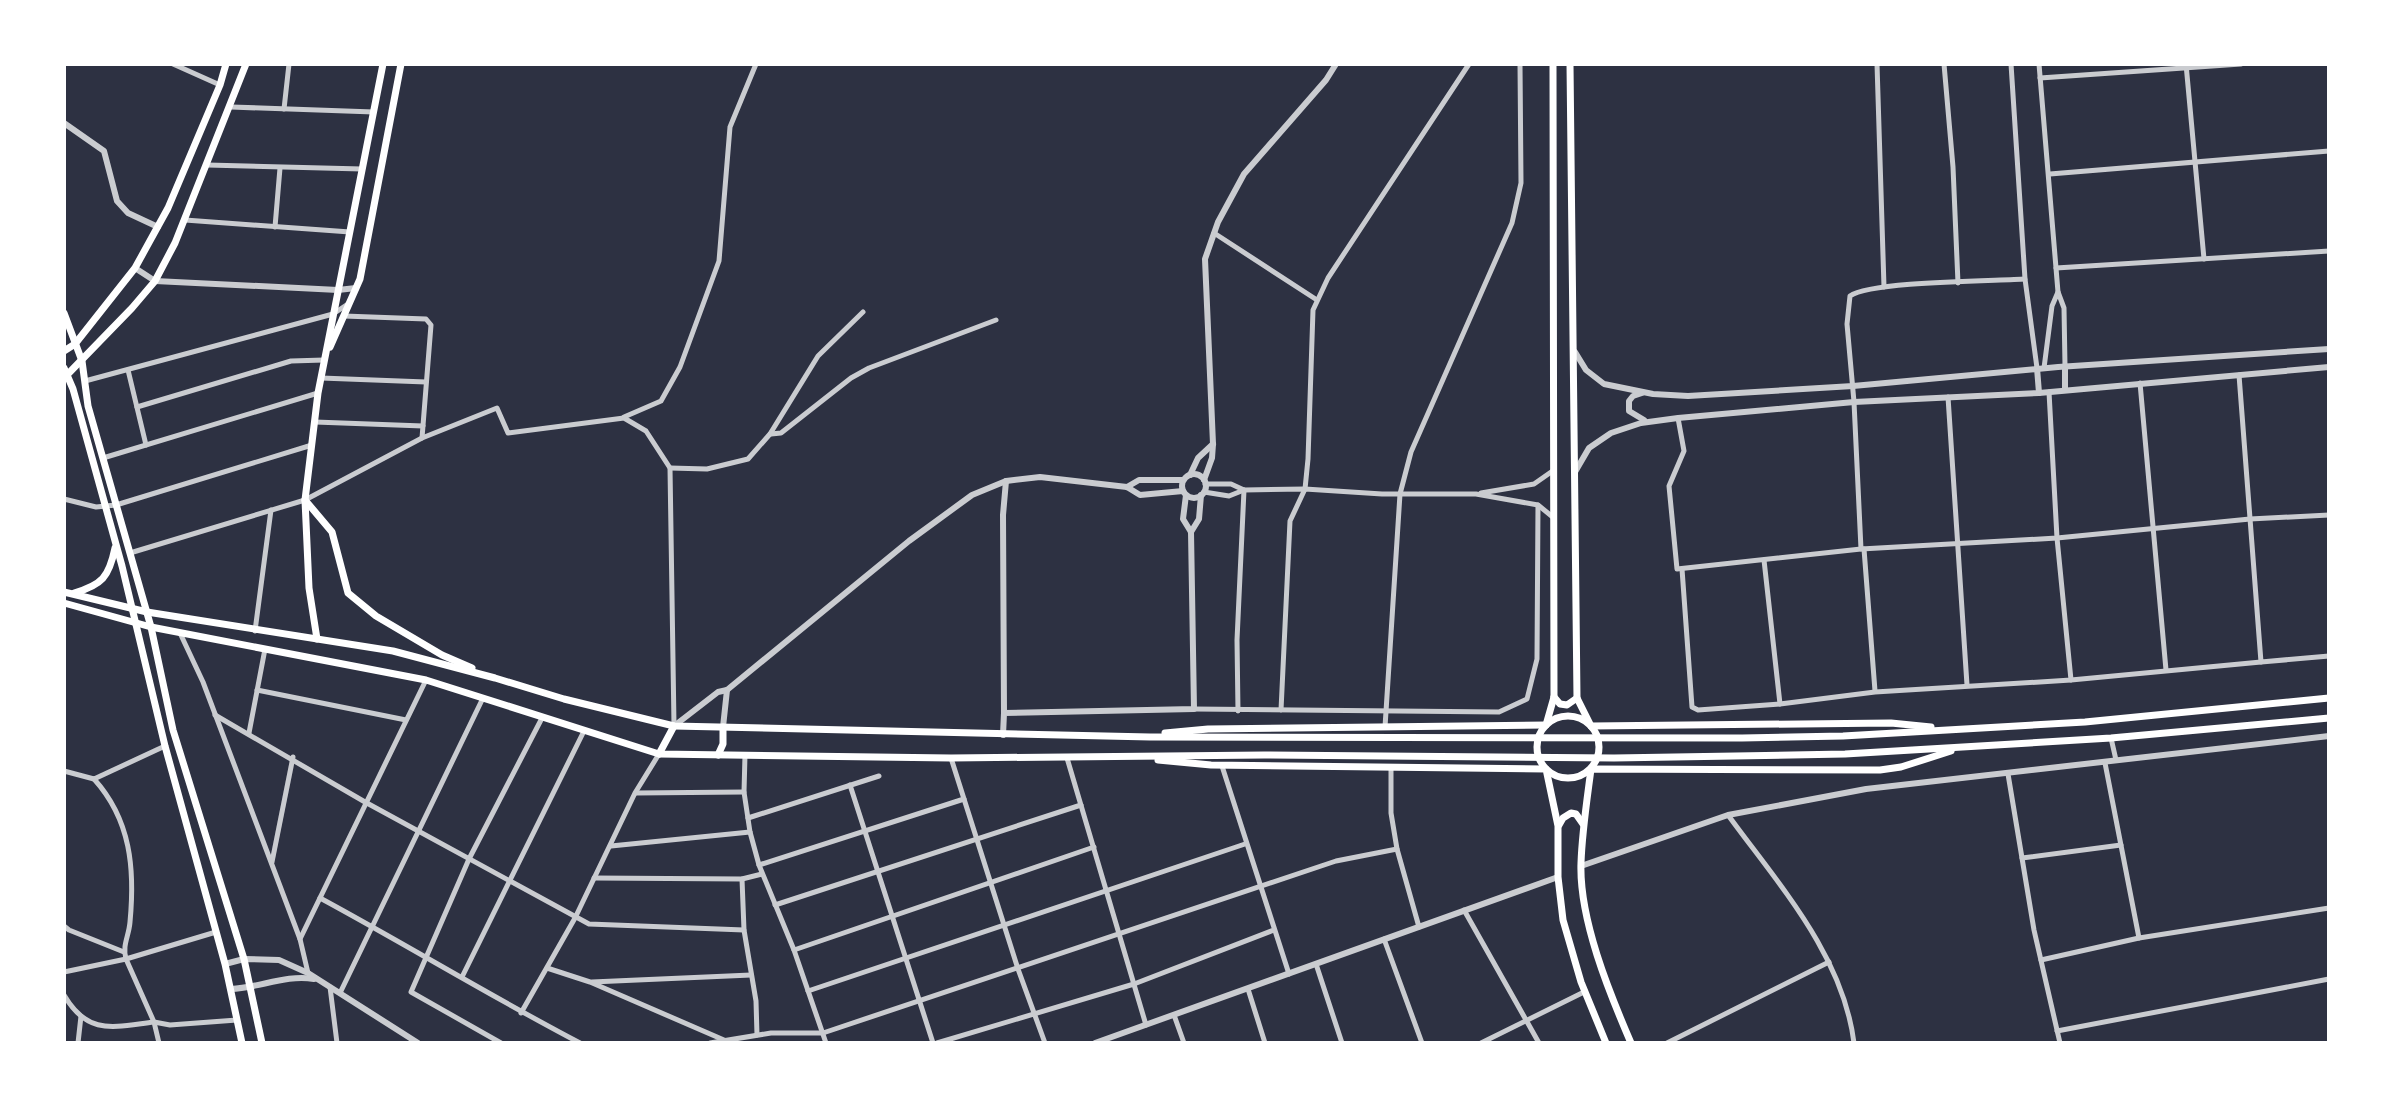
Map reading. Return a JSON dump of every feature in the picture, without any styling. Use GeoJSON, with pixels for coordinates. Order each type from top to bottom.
{"type":"FeatureCollection","features":[{"type":"Feature","properties":{"kind":"main road"},"geometry":{"type":"LineString","coordinates":[[64,351],[75,344],[135,268],[168,208],[226,64]]}},
{"type":"Feature","properties":{"kind":"main road"},"geometry":{"type":"LineString","coordinates":[[242,1043],[225,964],[165,746],[116,545],[73,389],[65,374],[82,361],[155,281],[185,220],[246,64]]}},
{"type":"Feature","properties":{"kind":"main road"},"geometry":{"type":"LineString","coordinates":[[317,639],[309,588],[305,500],[318,393],[383,64]]}},
{"type":"Feature","properties":{"kind":"main road"},"geometry":{"type":"LineString","coordinates":[[324,360],[360,279],[401,64]]}},
{"type":"Feature","properties":{"kind":"main road"},"geometry":{"type":"LineString","coordinates":[[1553,64],[1554,697],[1546,725],[1537,742],[1558,826],[1558,877],[1563,920],[1584,992],[1606,1043]]}},
{"type":"Feature","properties":{"kind":"main road"},"geometry":{"type":"LineString","coordinates":[[1570,64],[1577,698],[1599,743],[1599,752],[1591,769],[1581,866],[1588,918],[1608,989],[1631,1043]]}},
{"type":"Feature","properties":{"kind":"main road"},"geometry":{"type":"LineString","coordinates":[[64,313],[82,361],[88,406],[151,627],[173,730],[244,959],[262,1043]]}},
{"type":"Feature","properties":{"kind":"main road"},"geometry":{"type":"LineString","coordinates":[[305,500],[332,532],[348,593],[376,616],[442,655],[495,678]]}},
{"type":"Feature","properties":{"kind":"main road"},"geometry":{"type":"LineString","coordinates":[[68,593],[95,587],[104,578],[112,564],[116,545]]}},
{"type":"Feature","properties":{"kind":"main road"},"geometry":{"type":"LineString","coordinates":[[68,593],[147,612],[393,651],[674,726],[1126,737],[1843,736],[2085,722],[2329,698]]}},
{"type":"Feature","properties":{"kind":"main road"},"geometry":{"type":"LineString","coordinates":[[64,603],[151,627],[426,680],[659,754],[951,758],[1264,755],[1614,758],[1845,754],[2111,738],[2329,718]]}},
{"type":"Feature","properties":{"kind":"main road"},"geometry":{"type":"LineString","coordinates":[[1554,697],[1560,704],[1567,705],[1577,698]]}},
{"type":"Feature","properties":{"kind":"main road"},"geometry":{"type":"LineString","coordinates":[[1126,737],[1208,729],[1546,725],[1554,720],[1573,717],[1591,726],[1891,723],[1958,729]]}},
{"type":"Feature","properties":{"kind":"main road"},"geometry":{"type":"LineString","coordinates":[[659,754],[674,726]]}},
{"type":"Feature","properties":{"kind":"main road"},"geometry":{"type":"LineString","coordinates":[[718,755],[723,744],[723,727]]}},
{"type":"Feature","properties":{"kind":"main road"},"geometry":{"type":"LineString","coordinates":[[1120,757],[1222,766],[1546,769],[1563,778],[1583,775],[1591,769],[1880,770],[1922,761],[1961,747]]}},
{"type":"Feature","properties":{"kind":"main road"},"geometry":{"type":"LineString","coordinates":[[1558,826],[1571,813],[1576,814],[1584,826]]}},
{"type":"Feature","properties":{"kind":"street"},"geometry":{"type":"LineString","coordinates":[[173,64],[220,85]]}},
{"type":"Feature","properties":{"kind":"street"},"geometry":{"type":"LineString","coordinates":[[284,109],[289,64]]}},
{"type":"Feature","properties":{"kind":"street"},"geometry":{"type":"LineString","coordinates":[[130,553],[305,500],[422,438],[497,408],[508,433],[624,418],[661,401],[680,367],[719,261],[730,127],[756,64]]}},
{"type":"Feature","properties":{"kind":"street"},"geometry":{"type":"LineString","coordinates":[[1191,532],[1199,519],[1213,444],[1205,259],[1214,233],[1244,174],[1326,80],[1336,64]]}},
{"type":"Feature","properties":{"kind":"street"},"geometry":{"type":"LineString","coordinates":[[1281,710],[1290,521],[1305,489],[1308,459],[1313,310],[1328,278],[1469,64]]}},
{"type":"Feature","properties":{"kind":"street"},"geometry":{"type":"LineString","coordinates":[[1385,727],[1400,494],[1411,452],[1512,223],[1521,183],[1520,64]]}},
{"type":"Feature","properties":{"kind":"street"},"geometry":{"type":"LineString","coordinates":[[1877,64],[1884,287]]}},
{"type":"Feature","properties":{"kind":"street"},"geometry":{"type":"LineString","coordinates":[[1944,64],[1953,167],[1958,283]]}},
{"type":"Feature","properties":{"kind":"street"},"geometry":{"type":"LineString","coordinates":[[2011,64],[2025,279],[2041,368]]}},
{"type":"Feature","properties":{"kind":"street"},"geometry":{"type":"LineString","coordinates":[[2039,64],[2058,292],[2064,308],[2065,390]]}},
{"type":"Feature","properties":{"kind":"street"},"geometry":{"type":"LineString","coordinates":[[2040,78],[2241,64]]}},
{"type":"Feature","properties":{"kind":"street"},"geometry":{"type":"LineString","coordinates":[[2186,66],[2204,259]]}},
{"type":"Feature","properties":{"kind":"street"},"geometry":{"type":"LineString","coordinates":[[231,107],[374,112]]}},
{"type":"Feature","properties":{"kind":"street"},"geometry":{"type":"LineString","coordinates":[[64,123],[104,151],[117,201],[128,213],[158,227]]}},
{"type":"Feature","properties":{"kind":"street"},"geometry":{"type":"LineString","coordinates":[[2050,174],[2329,151]]}},
{"type":"Feature","properties":{"kind":"street"},"geometry":{"type":"LineString","coordinates":[[207,165],[362,169]]}},
{"type":"Feature","properties":{"kind":"street"},"geometry":{"type":"LineString","coordinates":[[275,227],[280,168]]}},
{"type":"Feature","properties":{"kind":"street"},"geometry":{"type":"LineString","coordinates":[[185,220],[350,232]]}},
{"type":"Feature","properties":{"kind":"street"},"geometry":{"type":"LineString","coordinates":[[1214,233],[1317,300]]}},
{"type":"Feature","properties":{"kind":"street"},"geometry":{"type":"LineString","coordinates":[[2056,268],[2329,251]]}},
{"type":"Feature","properties":{"kind":"street"},"geometry":{"type":"LineString","coordinates":[[135,268],[155,281],[338,290],[356,288]]}},
{"type":"Feature","properties":{"kind":"street"},"geometry":{"type":"LineString","coordinates":[[1875,692],[1847,324],[1850,296],[1858,290],[1884,287],[2025,279]]}},
{"type":"Feature","properties":{"kind":"street"},"geometry":{"type":"LineString","coordinates":[[2039,393],[2052,306],[2058,292]]}},
{"type":"Feature","properties":{"kind":"street"},"geometry":{"type":"LineString","coordinates":[[85,381],[333,314],[349,303]]}},
{"type":"Feature","properties":{"kind":"street"},"geometry":{"type":"LineString","coordinates":[[670,468],[685,471],[728,466],[748,459],[770,434],[818,356],[863,312]]}},
{"type":"Feature","properties":{"kind":"street"},"geometry":{"type":"LineString","coordinates":[[344,315],[426,319],[431,325],[422,438]]}},
{"type":"Feature","properties":{"kind":"street"},"geometry":{"type":"LineString","coordinates":[[770,434],[781,433],[851,378],[869,368],[996,320]]}},
{"type":"Feature","properties":{"kind":"street"},"geometry":{"type":"LineString","coordinates":[[1574,350],[1586,370],[1604,384],[1688,396],[2329,349]]}},
{"type":"Feature","properties":{"kind":"street"},"geometry":{"type":"LineString","coordinates":[[137,407],[291,361],[324,360]]}},
{"type":"Feature","properties":{"kind":"street"},"geometry":{"type":"LineString","coordinates":[[1575,472],[1589,448],[1611,433],[1649,422],[1854,402],[2039,393],[2329,367]]}},
{"type":"Feature","properties":{"kind":"street"},"geometry":{"type":"LineString","coordinates":[[128,370],[146,445]]}},
{"type":"Feature","properties":{"kind":"street"},"geometry":{"type":"LineString","coordinates":[[2239,375],[2261,662]]}},
{"type":"Feature","properties":{"kind":"street"},"geometry":{"type":"LineString","coordinates":[[321,378],[426,382]]}},
{"type":"Feature","properties":{"kind":"street"},"geometry":{"type":"LineString","coordinates":[[2140,383],[2166,670]]}},
{"type":"Feature","properties":{"kind":"street"},"geometry":{"type":"LineString","coordinates":[[1646,392],[1633,396],[1629,401],[1629,411],[1649,422]]}},
{"type":"Feature","properties":{"kind":"street"},"geometry":{"type":"LineString","coordinates":[[2049,392],[2057,538],[2071,680]]}},
{"type":"Feature","properties":{"kind":"street"},"geometry":{"type":"LineString","coordinates":[[103,458],[318,393]]}},
{"type":"Feature","properties":{"kind":"street"},"geometry":{"type":"LineString","coordinates":[[1948,396],[1967,685]]}},
{"type":"Feature","properties":{"kind":"street"},"geometry":{"type":"LineString","coordinates":[[624,418],[646,431],[670,468],[674,726]]}},
{"type":"Feature","properties":{"kind":"street"},"geometry":{"type":"LineString","coordinates":[[1678,418],[1684,451],[1669,486],[1677,569],[1862,549],[2057,538],[2250,519],[2329,515]]}},
{"type":"Feature","properties":{"kind":"street"},"geometry":{"type":"LineString","coordinates":[[315,422],[423,426]]}},
{"type":"Feature","properties":{"kind":"street"},"geometry":{"type":"LineString","coordinates":[[1190,475],[1198,458],[1213,444]]}},
{"type":"Feature","properties":{"kind":"street"},"geometry":{"type":"LineString","coordinates":[[64,499],[96,507],[116,505],[312,445]]}},
{"type":"Feature","properties":{"kind":"street"},"geometry":{"type":"LineString","coordinates":[[674,726],[718,692],[727,690],[909,541],[972,495],[1006,481],[1040,477],[1127,487],[1140,495],[1185,493],[1191,498],[1202,494],[1229,496],[1244,490],[1305,489],[1476,494],[1534,484],[1554,470]]}},
{"type":"Feature","properties":{"kind":"street"},"geometry":{"type":"LineString","coordinates":[[1127,487],[1139,480],[1183,480],[1196,474],[1205,482],[1231,484],[1244,490]]}},
{"type":"Feature","properties":{"kind":"street"},"geometry":{"type":"LineString","coordinates":[[1183,480],[1183,519],[1191,532],[1194,709]]}},
{"type":"Feature","properties":{"kind":"street"},"geometry":{"type":"LineString","coordinates":[[1003,735],[1003,515],[1006,481]]}},
{"type":"Feature","properties":{"kind":"street"},"geometry":{"type":"LineString","coordinates":[[1238,711],[1237,640],[1244,490]]}},
{"type":"Feature","properties":{"kind":"street"},"geometry":{"type":"LineString","coordinates":[[1476,494],[1538,505],[1554,518]]}},
{"type":"Feature","properties":{"kind":"street"},"geometry":{"type":"LineString","coordinates":[[1004,713],[1194,709],[1499,712],[1527,699],[1537,659],[1538,505]]}},
{"type":"Feature","properties":{"kind":"street"},"geometry":{"type":"LineString","coordinates":[[255,631],[271,510]]}},
{"type":"Feature","properties":{"kind":"street"},"geometry":{"type":"LineString","coordinates":[[1764,560],[1780,704]]}},
{"type":"Feature","properties":{"kind":"street"},"geometry":{"type":"LineString","coordinates":[[1682,569],[1692,707],[1708,711],[1875,692],[2071,680],[2329,656]]}},
{"type":"Feature","properties":{"kind":"street"},"geometry":{"type":"LineString","coordinates":[[180,632],[300,939],[308,973]]}},
{"type":"Feature","properties":{"kind":"street"},"geometry":{"type":"LineString","coordinates":[[249,733],[265,649]]}},
{"type":"Feature","properties":{"kind":"street"},"geometry":{"type":"LineString","coordinates":[[300,939],[426,680]]}},
{"type":"Feature","properties":{"kind":"street"},"geometry":{"type":"LineString","coordinates":[[257,690],[406,720]]}},
{"type":"Feature","properties":{"kind":"street"},"geometry":{"type":"LineString","coordinates":[[723,727],[727,690]]}},
{"type":"Feature","properties":{"kind":"street"},"geometry":{"type":"LineString","coordinates":[[340,993],[483,698]]}},
{"type":"Feature","properties":{"kind":"street"},"geometry":{"type":"LineString","coordinates":[[215,715],[293,757],[365,802],[589,924],[744,930]]}},
{"type":"Feature","properties":{"kind":"street"},"geometry":{"type":"LineString","coordinates":[[501,1043],[411,992],[469,859],[542,718]]}},
{"type":"Feature","properties":{"kind":"street"},"geometry":{"type":"LineString","coordinates":[[462,977],[584,731]]}},
{"type":"Feature","properties":{"kind":"street"},"geometry":{"type":"LineString","coordinates":[[1581,866],[1728,815],[1866,789],[2329,736]]}},
{"type":"Feature","properties":{"kind":"street"},"geometry":{"type":"LineString","coordinates":[[2111,738],[2116,762]]}},
{"type":"Feature","properties":{"kind":"street"},"geometry":{"type":"LineString","coordinates":[[94,779],[165,746]]}},
{"type":"Feature","properties":{"kind":"street"},"geometry":{"type":"LineString","coordinates":[[521,1013],[575,918],[635,793],[659,754]]}},
{"type":"Feature","properties":{"kind":"street"},"geometry":{"type":"LineString","coordinates":[[745,755],[744,792],[759,865],[794,950],[826,1043]]}},
{"type":"Feature","properties":{"kind":"street"},"geometry":{"type":"LineString","coordinates":[[271,864],[293,757]]}},
{"type":"Feature","properties":{"kind":"street"},"geometry":{"type":"LineString","coordinates":[[951,758],[1018,969],[1045,1043]]}},
{"type":"Feature","properties":{"kind":"street"},"geometry":{"type":"LineString","coordinates":[[1067,758],[1146,1025]]}},
{"type":"Feature","properties":{"kind":"street"},"geometry":{"type":"LineString","coordinates":[[2105,763],[2139,938]]}},
{"type":"Feature","properties":{"kind":"street"},"geometry":{"type":"LineString","coordinates":[[1222,766],[1289,974]]}},
{"type":"Feature","properties":{"kind":"street"},"geometry":{"type":"LineString","coordinates":[[1391,768],[1391,813],[1397,849],[1419,927]]}},
{"type":"Feature","properties":{"kind":"street"},"geometry":{"type":"LineString","coordinates":[[64,771],[94,779],[116,809],[129,844],[132,864],[130,914],[124,952],[154,1022],[159,1043]]}},
{"type":"Feature","properties":{"kind":"street"},"geometry":{"type":"LineString","coordinates":[[2008,774],[2041,960],[2060,1043]]}},
{"type":"Feature","properties":{"kind":"street"},"geometry":{"type":"LineString","coordinates":[[748,818],[879,776]]}},
{"type":"Feature","properties":{"kind":"street"},"geometry":{"type":"LineString","coordinates":[[850,785],[935,1043],[1134,984],[1274,930]]}},
{"type":"Feature","properties":{"kind":"street"},"geometry":{"type":"LineString","coordinates":[[635,793],[744,792]]}},
{"type":"Feature","properties":{"kind":"street"},"geometry":{"type":"LineString","coordinates":[[759,865],[964,799]]}},
{"type":"Feature","properties":{"kind":"street"},"geometry":{"type":"LineString","coordinates":[[775,905],[1081,805]]}},
{"type":"Feature","properties":{"kind":"street"},"geometry":{"type":"LineString","coordinates":[[1728,815],[1815,936],[1844,995],[1854,1043]]}},
{"type":"Feature","properties":{"kind":"street"},"geometry":{"type":"LineString","coordinates":[[610,846],[750,832]]}},
{"type":"Feature","properties":{"kind":"street"},"geometry":{"type":"LineString","coordinates":[[808,991],[1245,844]]}},
{"type":"Feature","properties":{"kind":"street"},"geometry":{"type":"LineString","coordinates":[[2022,858],[2121,845]]}},
{"type":"Feature","properties":{"kind":"street"},"geometry":{"type":"LineString","coordinates":[[794,950],[1094,847]]}},
{"type":"Feature","properties":{"kind":"street"},"geometry":{"type":"LineString","coordinates":[[710,1043],[757,1035],[823,1033],[1336,861],[1397,849]]}},
{"type":"Feature","properties":{"kind":"street"},"geometry":{"type":"LineString","coordinates":[[594,878],[742,879],[762,874]]}},
{"type":"Feature","properties":{"kind":"street"},"geometry":{"type":"LineString","coordinates":[[1096,1043],[1558,877]]}},
{"type":"Feature","properties":{"kind":"street"},"geometry":{"type":"LineString","coordinates":[[742,879],[744,930],[757,1035]]}},
{"type":"Feature","properties":{"kind":"street"},"geometry":{"type":"LineString","coordinates":[[320,898],[427,956],[521,1013],[580,1043]]}},
{"type":"Feature","properties":{"kind":"street"},"geometry":{"type":"LineString","coordinates":[[2041,960],[2139,938],[2329,908]]}},
{"type":"Feature","properties":{"kind":"street"},"geometry":{"type":"LineString","coordinates":[[1464,910],[1539,1043]]}},
{"type":"Feature","properties":{"kind":"street"},"geometry":{"type":"LineString","coordinates":[[64,926],[124,952]]}},
{"type":"Feature","properties":{"kind":"street"},"geometry":{"type":"LineString","coordinates":[[64,972],[126,959],[216,932]]}},
{"type":"Feature","properties":{"kind":"street"},"geometry":{"type":"LineString","coordinates":[[1384,939],[1422,1043]]}},
{"type":"Feature","properties":{"kind":"street"},"geometry":{"type":"LineString","coordinates":[[225,964],[244,959],[279,960],[308,973],[418,1043]]}},
{"type":"Feature","properties":{"kind":"street"},"geometry":{"type":"LineString","coordinates":[[1667,1043],[1829,962]]}},
{"type":"Feature","properties":{"kind":"street"},"geometry":{"type":"LineString","coordinates":[[1316,964],[1342,1043]]}},
{"type":"Feature","properties":{"kind":"street"},"geometry":{"type":"LineString","coordinates":[[547,968],[590,982],[724,1040]]}},
{"type":"Feature","properties":{"kind":"street"},"geometry":{"type":"LineString","coordinates":[[590,982],[751,975]]}},
{"type":"Feature","properties":{"kind":"street"},"geometry":{"type":"LineString","coordinates":[[231,989],[252,988],[291,979],[317,979]]}},
{"type":"Feature","properties":{"kind":"street"},"geometry":{"type":"LineString","coordinates":[[2057,1031],[2329,979]]}},
{"type":"Feature","properties":{"kind":"street"},"geometry":{"type":"LineString","coordinates":[[330,987],[337,1043]]}},
{"type":"Feature","properties":{"kind":"street"},"geometry":{"type":"LineString","coordinates":[[1248,989],[1265,1043]]}},
{"type":"Feature","properties":{"kind":"street"},"geometry":{"type":"LineString","coordinates":[[1481,1043],[1584,992]]}},
{"type":"Feature","properties":{"kind":"street"},"geometry":{"type":"LineString","coordinates":[[64,995],[71,1007],[88,1023],[103,1028],[154,1022],[170,1025],[237,1020]]}},
{"type":"Feature","properties":{"kind":"street"},"geometry":{"type":"LineString","coordinates":[[1174,1015],[1184,1043]]}},
{"type":"Feature","properties":{"kind":"street"},"geometry":{"type":"LineString","coordinates":[[78,1043],[81,1016]]}}]}
